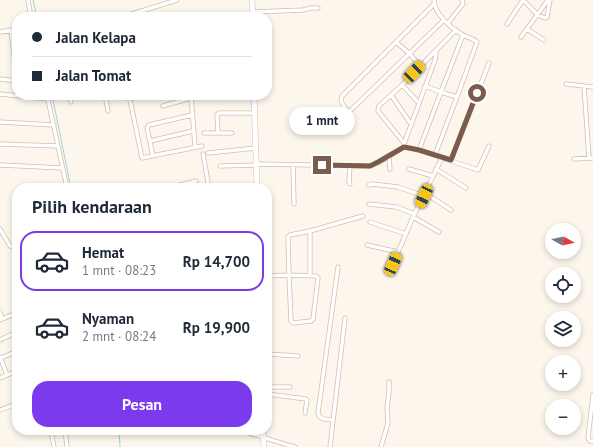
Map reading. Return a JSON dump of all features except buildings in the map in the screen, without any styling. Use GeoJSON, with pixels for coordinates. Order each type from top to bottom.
{"type":"FeatureCollection","features":[{"type":"Feature","properties":{"kind":"street"},"geometry":{"type":"LineString","coordinates":[[28,0],[30,12]]}},
{"type":"Feature","properties":{"kind":"street"},"geometry":{"type":"LineString","coordinates":[[138,12],[177,0]]}},
{"type":"Feature","properties":{"kind":"street"},"geometry":{"type":"LineString","coordinates":[[252,0],[256,12]]}},
{"type":"Feature","properties":{"kind":"street"},"geometry":{"type":"LineString","coordinates":[[448,23],[463,4],[462,0]]}},
{"type":"Feature","properties":{"kind":"street"},"geometry":{"type":"LineString","coordinates":[[507,24],[523,0],[538,14],[545,18],[549,0]]}},
{"type":"Feature","properties":{"kind":"street"},"geometry":{"type":"LineString","coordinates":[[521,37],[549,0]]}},
{"type":"Feature","properties":{"kind":"street"},"geometry":{"type":"LineString","coordinates":[[435,155],[477,44],[476,40],[463,35],[444,20],[438,14],[434,2],[342,96],[342,101],[347,111],[350,112],[444,20]]}},
{"type":"Feature","properties":{"kind":"street"},"geometry":{"type":"LineString","coordinates":[[272,12],[318,8]]}},
{"type":"Feature","properties":{"kind":"street"},"geometry":{"type":"LineString","coordinates":[[527,29],[544,40]]}},
{"type":"Feature","properties":{"kind":"street"},"geometry":{"type":"LineString","coordinates":[[0,32],[11,30],[12,38]]}},
{"type":"Feature","properties":{"kind":"street"},"geometry":{"type":"LineString","coordinates":[[456,30],[402,85],[379,106],[378,111],[404,145],[478,170],[489,146]]}},
{"type":"Feature","properties":{"kind":"street"},"geometry":{"type":"LineString","coordinates":[[419,150],[463,35]]}},
{"type":"Feature","properties":{"kind":"street"},"geometry":{"type":"LineString","coordinates":[[396,42],[410,54],[420,66]]}},
{"type":"Feature","properties":{"kind":"street"},"geometry":{"type":"LineString","coordinates":[[220,166],[370,166],[389,156],[404,145],[436,56],[436,51]]}},
{"type":"Feature","properties":{"kind":"street"},"geometry":{"type":"LineString","coordinates":[[451,160],[488,65]]}},
{"type":"Feature","properties":{"kind":"street"},"geometry":{"type":"LineString","coordinates":[[0,79],[12,80]]}},
{"type":"Feature","properties":{"kind":"street"},"geometry":{"type":"LineString","coordinates":[[566,84],[593,86]]}},
{"type":"Feature","properties":{"kind":"street"},"geometry":{"type":"LineString","coordinates":[[402,85],[419,103]]}},
{"type":"Feature","properties":{"kind":"street"},"geometry":{"type":"LineString","coordinates":[[425,86],[457,97]]}},
{"type":"Feature","properties":{"kind":"street"},"geometry":{"type":"LineString","coordinates":[[574,159],[591,158],[584,86]]}},
{"type":"Feature","properties":{"kind":"street"},"geometry":{"type":"LineString","coordinates":[[0,94],[12,95]]}},
{"type":"Feature","properties":{"kind":"street"},"geometry":{"type":"LineString","coordinates":[[390,95],[412,124]]}},
{"type":"Feature","properties":{"kind":"street"},"geometry":{"type":"LineString","coordinates":[[49,100],[66,183]]}},
{"type":"Feature","properties":{"kind":"street"},"geometry":{"type":"LineString","coordinates":[[106,100],[108,110]]}},
{"type":"Feature","properties":{"kind":"street"},"geometry":{"type":"LineString","coordinates":[[130,100],[142,158],[202,146]]}},
{"type":"Feature","properties":{"kind":"street"},"geometry":{"type":"LineString","coordinates":[[164,106],[180,100]]}},
{"type":"Feature","properties":{"kind":"street"},"geometry":{"type":"LineString","coordinates":[[191,100],[195,147]]}},
{"type":"Feature","properties":{"kind":"street"},"geometry":{"type":"LineString","coordinates":[[254,100],[257,183]]}},
{"type":"Feature","properties":{"kind":"street"},"geometry":{"type":"LineString","coordinates":[[218,132],[217,115],[219,113],[255,112]]}},
{"type":"Feature","properties":{"kind":"street"},"geometry":{"type":"LineString","coordinates":[[153,156],[147,128],[149,126],[192,115]]}},
{"type":"Feature","properties":{"kind":"street"},"geometry":{"type":"LineString","coordinates":[[0,122],[54,125]]}},
{"type":"Feature","properties":{"kind":"street"},"geometry":{"type":"LineString","coordinates":[[150,141],[193,131]]}},
{"type":"Feature","properties":{"kind":"street"},"geometry":{"type":"LineString","coordinates":[[204,133],[232,133]]}},
{"type":"Feature","properties":{"kind":"street"},"geometry":{"type":"LineString","coordinates":[[0,144],[58,146]]}},
{"type":"Feature","properties":{"kind":"street"},"geometry":{"type":"LineString","coordinates":[[208,153],[256,148]]}},
{"type":"Feature","properties":{"kind":"street"},"geometry":{"type":"LineString","coordinates":[[203,154],[208,183]]}},
{"type":"Feature","properties":{"kind":"street"},"geometry":{"type":"LineString","coordinates":[[389,156],[390,169]]}},
{"type":"Feature","properties":{"kind":"street"},"geometry":{"type":"LineString","coordinates":[[393,264],[442,158]]}},
{"type":"Feature","properties":{"kind":"street"},"geometry":{"type":"LineString","coordinates":[[0,165],[63,168]]}},
{"type":"Feature","properties":{"kind":"street"},"geometry":{"type":"LineString","coordinates":[[293,165],[294,204]]}},
{"type":"Feature","properties":{"kind":"street"},"geometry":{"type":"LineString","coordinates":[[350,166],[350,184]]}},
{"type":"Feature","properties":{"kind":"street"},"geometry":{"type":"LineString","coordinates":[[409,169],[433,176]]}},
{"type":"Feature","properties":{"kind":"street"},"geometry":{"type":"LineString","coordinates":[[436,169],[466,188]]}},
{"type":"Feature","properties":{"kind":"street"},"geometry":{"type":"LineString","coordinates":[[186,183],[196,180]]}},
{"type":"Feature","properties":{"kind":"street"},"geometry":{"type":"LineString","coordinates":[[369,185],[372,184],[398,187],[424,195],[451,210]]}},
{"type":"Feature","properties":{"kind":"street"},"geometry":{"type":"LineString","coordinates":[[369,204],[396,207],[414,216],[438,232]]}},
{"type":"Feature","properties":{"kind":"street"},"geometry":{"type":"LineString","coordinates":[[272,276],[289,275],[310,275],[316,276],[318,279],[313,319],[311,321],[291,321],[289,275],[288,237],[290,235],[363,216]]}},
{"type":"Feature","properties":{"kind":"street"},"geometry":{"type":"LineString","coordinates":[[370,222],[406,234]]}},
{"type":"Feature","properties":{"kind":"street"},"geometry":{"type":"LineString","coordinates":[[0,229],[10,246],[12,246]]}},
{"type":"Feature","properties":{"kind":"street"},"geometry":{"type":"LineString","coordinates":[[310,231],[310,275]]}},
{"type":"Feature","properties":{"kind":"street"},"geometry":{"type":"LineString","coordinates":[[367,245],[398,252]]}},
{"type":"Feature","properties":{"kind":"street"},"geometry":{"type":"LineString","coordinates":[[332,420],[320,418],[318,413],[338,267]]}},
{"type":"Feature","properties":{"kind":"street"},"geometry":{"type":"LineString","coordinates":[[0,312],[1,319],[12,315]]}},
{"type":"Feature","properties":{"kind":"street"},"geometry":{"type":"LineString","coordinates":[[330,447],[345,318]]}},
{"type":"Feature","properties":{"kind":"street"},"geometry":{"type":"LineString","coordinates":[[0,340],[12,334]]}},
{"type":"Feature","properties":{"kind":"street"},"geometry":{"type":"LineString","coordinates":[[7,375],[0,357],[12,353]]}},
{"type":"Feature","properties":{"kind":"street"},"geometry":{"type":"LineString","coordinates":[[272,354],[298,356]]}},
{"type":"Feature","properties":{"kind":"street"},"geometry":{"type":"LineString","coordinates":[[0,378],[12,373]]}},
{"type":"Feature","properties":{"kind":"street"},"geometry":{"type":"LineString","coordinates":[[381,447],[388,423],[387,408],[389,382]]}},
{"type":"Feature","properties":{"kind":"street"},"geometry":{"type":"LineString","coordinates":[[272,387],[290,387]]}},
{"type":"Feature","properties":{"kind":"street"},"geometry":{"type":"LineString","coordinates":[[593,394],[588,438],[593,442]]}},
{"type":"Feature","properties":{"kind":"street"},"geometry":{"type":"LineString","coordinates":[[272,395],[306,399],[305,413]]}},
{"type":"Feature","properties":{"kind":"street"},"geometry":{"type":"LineString","coordinates":[[0,410],[12,406]]}},
{"type":"Feature","properties":{"kind":"street"},"geometry":{"type":"LineString","coordinates":[[52,435],[54,447]]}},
{"type":"Feature","properties":{"kind":"street"},"geometry":{"type":"LineString","coordinates":[[66,435],[67,447]]}},
{"type":"Feature","properties":{"kind":"street"},"geometry":{"type":"LineString","coordinates":[[259,435],[295,447]]}},
{"type":"Feature","properties":{"kind":"street"},"geometry":{"type":"LineString","coordinates":[[263,436],[264,447]]}},
{"type":"Feature","properties":{"kind":"waterway"},"geometry":{"type":"LineString","coordinates":[[33,0],[36,12]]}},
{"type":"Feature","properties":{"kind":"waterway"},"geometry":{"type":"LineString","coordinates":[[53,100],[70,183]]}},
{"type":"Feature","properties":{"kind":"waterway"},"geometry":{"type":"LineString","coordinates":[[119,435],[120,447]]}},
{"type":"Feature","properties":{"kind":"route"},"geometry":{"type":"LineString","coordinates":[[322,165],[370,166],[404,147],[451,160],[477,93]]}}]}
